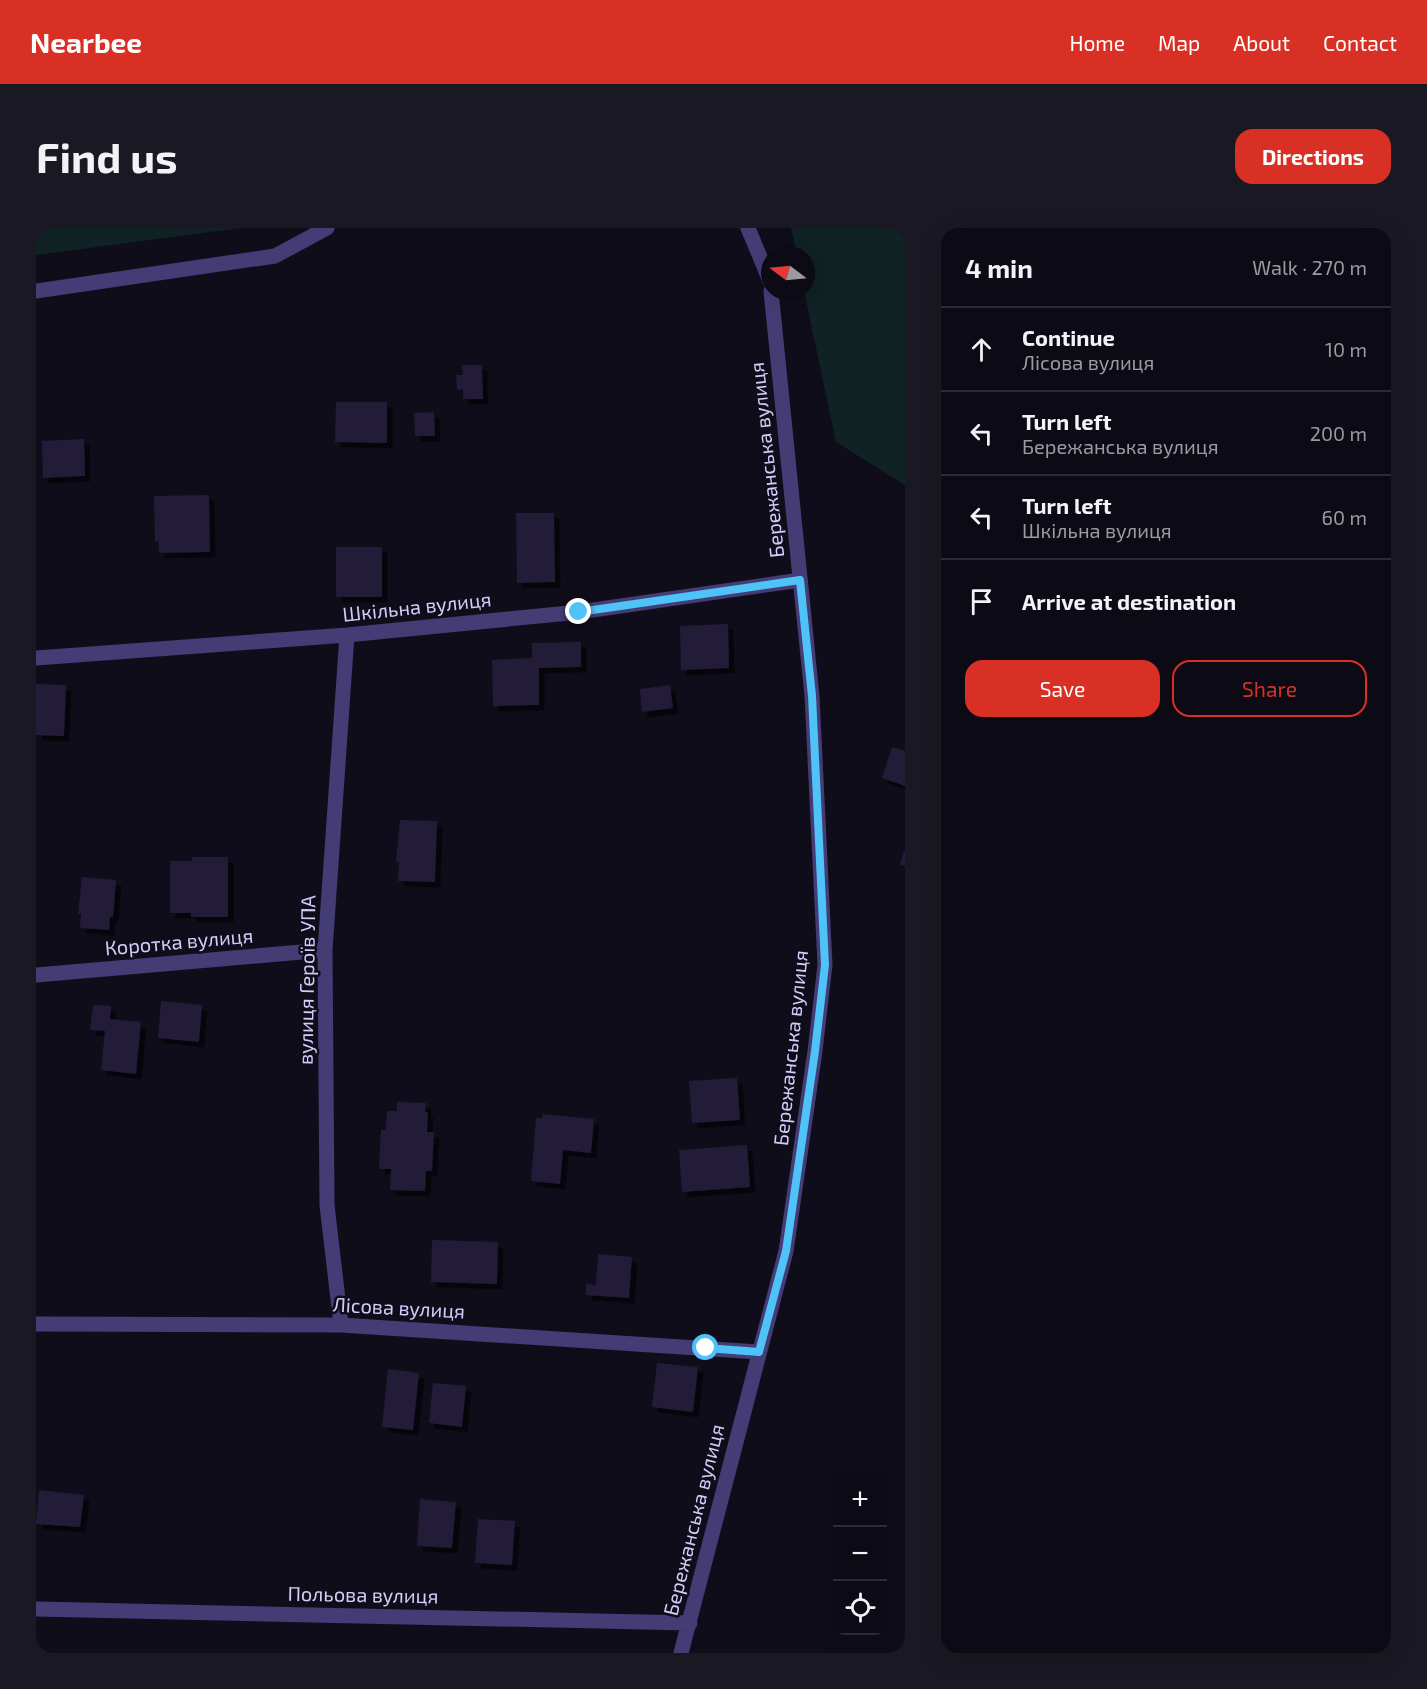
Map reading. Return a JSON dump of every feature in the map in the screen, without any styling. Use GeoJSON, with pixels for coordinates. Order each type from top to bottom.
{"type":"FeatureCollection","features":[{"type":"Feature","properties":{"kind":"street"},"geometry":{"type":"LineString","coordinates":[[36,291],[275,256],[327,228]]}},
{"type":"Feature","properties":{"kind":"street"},"geometry":{"type":"LineString","coordinates":[[748,228],[761,259]]}},
{"type":"Feature","properties":{"kind":"street","name":"Бережанська вулиця"},"geometry":{"type":"LineString","coordinates":[[681,1653],[786,1251],[825,965],[812,696],[772,300]]}},
{"type":"Feature","properties":{"kind":"street","name":"Шкільна вулиця"},"geometry":{"type":"LineString","coordinates":[[36,658],[346,635],[579,612],[800,580]]}},
{"type":"Feature","properties":{"kind":"street","name":"вулиця Героїв УПА"},"geometry":{"type":"LineString","coordinates":[[341,1324],[327,1205],[325,950],[346,635]]}},
{"type":"Feature","properties":{"kind":"street","name":"Коротка вулиця"},"geometry":{"type":"LineString","coordinates":[[36,975],[325,950]]}},
{"type":"Feature","properties":{"kind":"street","name":"Лісова вулиця"},"geometry":{"type":"LineString","coordinates":[[36,1324],[341,1324],[759,1352]]}},
{"type":"Feature","properties":{"kind":"street","name":"Польова вулиця"},"geometry":{"type":"LineString","coordinates":[[36,1609],[690,1623]]}},
{"type":"Feature","properties":{"kind":"shaded area"},"geometry":{"type":"Polygon","coordinates":[[[36,228],[240,228],[36,255],[36,228]]]}},
{"type":"Feature","properties":{"kind":"shaded area"},"geometry":{"type":"Polygon","coordinates":[[[791,228],[905,228],[905,485],[836,442],[806,300],[815,300],[815,246],[795,246],[791,228]]]}},
{"type":"Feature","properties":{"kind":"building"},"geometry":{"type":"Polygon","coordinates":[[[462,365],[482,365],[483,399],[463,399],[463,389],[457,390],[456,375],[463,375],[462,365]]]}},
{"type":"Feature","properties":{"kind":"building"},"geometry":{"type":"Polygon","coordinates":[[[336,402],[387,402],[387,443],[335,442],[336,402]]]}},
{"type":"Feature","properties":{"kind":"building"},"geometry":{"type":"Polygon","coordinates":[[[434,412],[435,436],[415,436],[414,413],[434,412]]]}},
{"type":"Feature","properties":{"kind":"building"},"geometry":{"type":"Polygon","coordinates":[[[84,439],[85,476],[43,478],[42,441],[84,439]]]}},
{"type":"Feature","properties":{"kind":"building"},"geometry":{"type":"Polygon","coordinates":[[[209,495],[210,552],[159,553],[158,541],[155,542],[154,496],[209,495]]]}},
{"type":"Feature","properties":{"kind":"building"},"geometry":{"type":"Polygon","coordinates":[[[516,513],[554,513],[555,582],[517,583],[516,513]]]}},
{"type":"Feature","properties":{"kind":"building"},"geometry":{"type":"Polygon","coordinates":[[[336,547],[382,547],[382,597],[336,597],[336,547]]]}},
{"type":"Feature","properties":{"kind":"building"},"geometry":{"type":"Polygon","coordinates":[[[728,624],[729,668],[681,670],[680,626],[728,624]]]}},
{"type":"Feature","properties":{"kind":"building"},"geometry":{"type":"Polygon","coordinates":[[[581,642],[581,667],[539,668],[539,705],[493,706],[492,660],[532,658],[532,643],[581,642]]]}},
{"type":"Feature","properties":{"kind":"building"},"geometry":{"type":"Polygon","coordinates":[[[36,684],[66,685],[64,736],[36,735],[36,684]]]}},
{"type":"Feature","properties":{"kind":"building"},"geometry":{"type":"Polygon","coordinates":[[[670,685],[673,708],[642,712],[640,689],[670,685]]]}},
{"type":"Feature","properties":{"kind":"building"},"geometry":{"type":"Polygon","coordinates":[[[892,747],[905,751],[905,786],[882,778],[892,747]]]}},
{"type":"Feature","properties":{"kind":"building"},"geometry":{"type":"Polygon","coordinates":[[[400,820],[437,821],[435,882],[398,881],[399,862],[396,862],[400,820]]]}},
{"type":"Feature","properties":{"kind":"building"},"geometry":{"type":"Polygon","coordinates":[[[905,851],[905,866],[900,864],[905,851]]]}},
{"type":"Feature","properties":{"kind":"building"},"geometry":{"type":"Polygon","coordinates":[[[192,857],[228,857],[228,917],[191,917],[191,913],[170,913],[170,861],[192,861],[192,857]]]}},
{"type":"Feature","properties":{"kind":"building"},"geometry":{"type":"Polygon","coordinates":[[[82,877],[116,880],[113,917],[110,917],[109,930],[80,928],[81,914],[78,914],[82,877]]]}},
{"type":"Feature","properties":{"kind":"building"},"geometry":{"type":"Polygon","coordinates":[[[161,1001],[202,1005],[199,1042],[158,1038],[161,1001]]]}},
{"type":"Feature","properties":{"kind":"building"},"geometry":{"type":"Polygon","coordinates":[[[93,1005],[111,1006],[110,1019],[141,1022],[136,1074],[101,1070],[105,1031],[90,1030],[93,1005]]]}},
{"type":"Feature","properties":{"kind":"building"},"geometry":{"type":"Polygon","coordinates":[[[737,1078],[740,1120],[692,1123],[689,1081],[737,1078]]]}},
{"type":"Feature","properties":{"kind":"building"},"geometry":{"type":"Polygon","coordinates":[[[397,1102],[426,1103],[427,1132],[434,1132],[432,1171],[426,1171],[425,1191],[390,1190],[391,1169],[379,1169],[381,1130],[386,1130],[387,1111],[397,1111],[397,1102]]]}},
{"type":"Feature","properties":{"kind":"building"},"geometry":{"type":"Polygon","coordinates":[[[543,1114],[594,1119],[591,1153],[563,1150],[560,1184],[531,1181],[536,1118],[542,1118],[543,1114]]]}},
{"type":"Feature","properties":{"kind":"building"},"geometry":{"type":"Polygon","coordinates":[[[747,1145],[750,1187],[682,1192],[679,1150],[747,1145]]]}},
{"type":"Feature","properties":{"kind":"building"},"geometry":{"type":"Polygon","coordinates":[[[432,1240],[498,1242],[497,1284],[431,1282],[432,1240]]]}},
{"type":"Feature","properties":{"kind":"building"},"geometry":{"type":"Polygon","coordinates":[[[598,1254],[632,1257],[629,1298],[586,1295],[586,1284],[596,1285],[598,1254]]]}},
{"type":"Feature","properties":{"kind":"building"},"geometry":{"type":"Polygon","coordinates":[[[657,1363],[698,1367],[693,1412],[652,1407],[657,1363]]]}},
{"type":"Feature","properties":{"kind":"building"},"geometry":{"type":"Polygon","coordinates":[[[388,1369],[419,1373],[413,1430],[382,1427],[388,1369]]]}},
{"type":"Feature","properties":{"kind":"building"},"geometry":{"type":"Polygon","coordinates":[[[433,1383],[466,1386],[462,1427],[429,1423],[433,1383]]]}},
{"type":"Feature","properties":{"kind":"building"},"geometry":{"type":"Polygon","coordinates":[[[39,1490],[84,1495],[80,1527],[36,1524],[39,1490]]]}},
{"type":"Feature","properties":{"kind":"building"},"geometry":{"type":"Polygon","coordinates":[[[420,1499],[456,1502],[452,1548],[417,1546],[420,1499]]]}},
{"type":"Feature","properties":{"kind":"building"},"geometry":{"type":"Polygon","coordinates":[[[478,1519],[515,1521],[512,1565],[475,1563],[478,1519]]]}},
{"type":"Feature","properties":{"kind":"route"},"geometry":{"type":"LineString","coordinates":[[579,612],[800,580],[812,696],[825,965],[815,1051],[786,1251],[759,1352],[706,1348]]}}]}
